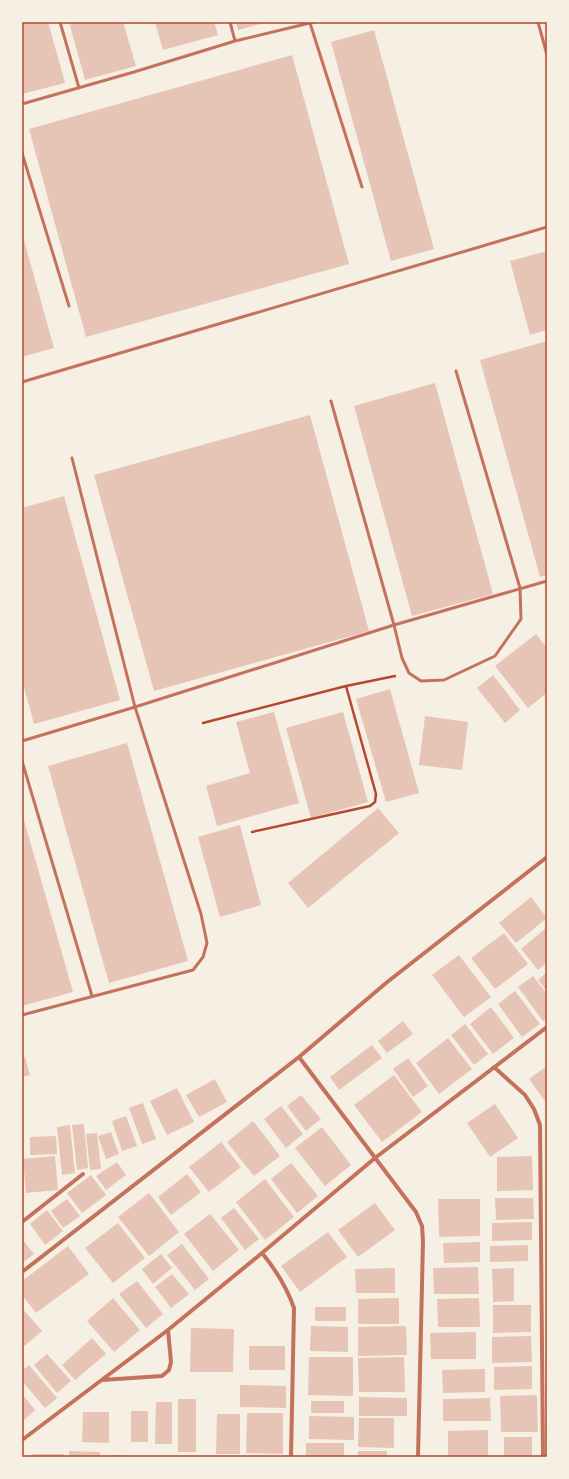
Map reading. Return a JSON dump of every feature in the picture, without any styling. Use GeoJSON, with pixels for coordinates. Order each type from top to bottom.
{"type":"FeatureCollection","features":[{"type":"Feature","properties":{"kind":"street"},"geometry":{"type":"LineString","coordinates":[[22,1272],[299,1057],[386,983],[547,857]]}},
{"type":"Feature","properties":{"kind":"street"},"geometry":{"type":"LineString","coordinates":[[22,1440],[168,1330],[375,1158],[547,1027]]}},
{"type":"Feature","properties":{"kind":"street"},"geometry":{"type":"LineString","coordinates":[[299,1057],[416,1212],[422,1226],[423,1241],[418,1457]]}},
{"type":"Feature","properties":{"kind":"street"},"geometry":{"type":"LineString","coordinates":[[494,1067],[525,1095],[534,1109],[540,1124],[542,1457]]}},
{"type":"Feature","properties":{"kind":"street"},"geometry":{"type":"LineString","coordinates":[[22,1222],[83,1174]]}},
{"type":"Feature","properties":{"kind":"street"},"geometry":{"type":"LineString","coordinates":[[262,1253],[275,1269],[289,1294],[294,1308],[291,1457]]}},
{"type":"Feature","properties":{"kind":"street"},"geometry":{"type":"LineString","coordinates":[[102,1380],[162,1376],[169,1370],[171,1362],[168,1330]]}},
{"type":"Feature","properties":{"kind":"lane"},"geometry":{"type":"LineString","coordinates":[[60,22],[79,88]]}},
{"type":"Feature","properties":{"kind":"lane"},"geometry":{"type":"LineString","coordinates":[[230,22],[235,41]]}},
{"type":"Feature","properties":{"kind":"lane"},"geometry":{"type":"LineString","coordinates":[[22,104],[235,41],[314,22]]}},
{"type":"Feature","properties":{"kind":"lane"},"geometry":{"type":"LineString","coordinates":[[538,22],[547,54]]}},
{"type":"Feature","properties":{"kind":"lane"},"geometry":{"type":"LineString","coordinates":[[310,23],[362,187]]}},
{"type":"Feature","properties":{"kind":"lane"},"geometry":{"type":"LineString","coordinates":[[22,153],[69,306]]}},
{"type":"Feature","properties":{"kind":"lane"},"geometry":{"type":"LineString","coordinates":[[22,382],[547,227]]}},
{"type":"Feature","properties":{"kind":"lane"},"geometry":{"type":"LineString","coordinates":[[331,401],[402,658],[409,673],[421,681],[444,680],[495,656],[521,619],[520,588],[456,371]]}},
{"type":"Feature","properties":{"kind":"lane"},"geometry":{"type":"LineString","coordinates":[[22,1015],[192,970],[203,957],[207,942],[201,914],[135,707],[72,458]]}},
{"type":"Feature","properties":{"kind":"lane"},"geometry":{"type":"LineString","coordinates":[[22,741],[394,625],[547,580]]}},
{"type":"Feature","properties":{"kind":"lane"},"geometry":{"type":"LineString","coordinates":[[22,761],[92,996]]}},
{"type":"Feature","properties":{"kind":"path"},"geometry":{"type":"LineString","coordinates":[[203,723],[346,686],[409,673]]}},
{"type":"Feature","properties":{"kind":"path"},"geometry":{"type":"LineString","coordinates":[[252,832],[370,806],[374,802],[376,794],[346,686]]}},
{"type":"Feature","properties":{"kind":"building"},"geometry":{"type":"Polygon","coordinates":[[[22,22],[48,22],[65,83],[22,94],[22,22]]]}},
{"type":"Feature","properties":{"kind":"building"},"geometry":{"type":"Polygon","coordinates":[[[69,22],[123,22],[136,66],[85,80],[69,22]]]}},
{"type":"Feature","properties":{"kind":"building"},"geometry":{"type":"Polygon","coordinates":[[[155,22],[214,22],[218,35],[163,50],[155,22]]]}},
{"type":"Feature","properties":{"kind":"building"},"geometry":{"type":"Polygon","coordinates":[[[236,22],[268,22],[238,30],[236,22]]]}},
{"type":"Feature","properties":{"kind":"building"},"geometry":{"type":"Polygon","coordinates":[[[374,30],[434,249],[391,261],[331,42],[374,30]]]}},
{"type":"Feature","properties":{"kind":"building"},"geometry":{"type":"Polygon","coordinates":[[[292,55],[349,264],[86,337],[29,129],[292,55]]]}},
{"type":"Feature","properties":{"kind":"building"},"geometry":{"type":"Polygon","coordinates":[[[22,233],[54,348],[22,357],[22,233]]]}},
{"type":"Feature","properties":{"kind":"building"},"geometry":{"type":"Polygon","coordinates":[[[547,251],[547,330],[530,335],[510,261],[547,251]]]}},
{"type":"Feature","properties":{"kind":"building"},"geometry":{"type":"Polygon","coordinates":[[[547,341],[547,575],[540,577],[480,360],[547,341]]]}},
{"type":"Feature","properties":{"kind":"building"},"geometry":{"type":"Polygon","coordinates":[[[435,383],[493,594],[412,616],[354,406],[435,383]]]}},
{"type":"Feature","properties":{"kind":"building"},"geometry":{"type":"Polygon","coordinates":[[[310,415],[369,631],[154,691],[94,475],[310,415]]]}},
{"type":"Feature","properties":{"kind":"building"},"geometry":{"type":"Polygon","coordinates":[[[64,496],[120,700],[34,724],[22,680],[22,508],[64,496]]]}},
{"type":"Feature","properties":{"kind":"building"},"geometry":{"type":"Polygon","coordinates":[[[536,634],[547,648],[547,693],[528,708],[495,666],[536,634]]]}},
{"type":"Feature","properties":{"kind":"building"},"geometry":{"type":"Polygon","coordinates":[[[493,675],[520,710],[505,723],[477,688],[493,675]]]}},
{"type":"Feature","properties":{"kind":"building"},"geometry":{"type":"Polygon","coordinates":[[[390,689],[419,793],[386,802],[356,699],[390,689]]]}},
{"type":"Feature","properties":{"kind":"building"},"geometry":{"type":"Polygon","coordinates":[[[274,712],[299,803],[217,826],[206,786],[250,773],[236,722],[274,712]]]}},
{"type":"Feature","properties":{"kind":"building"},"geometry":{"type":"Polygon","coordinates":[[[343,712],[368,802],[311,818],[286,728],[343,712]]]}},
{"type":"Feature","properties":{"kind":"building"},"geometry":{"type":"Polygon","coordinates":[[[425,716],[468,722],[462,770],[419,765],[425,716]]]}},
{"type":"Feature","properties":{"kind":"building"},"geometry":{"type":"Polygon","coordinates":[[[127,743],[188,961],[109,983],[48,766],[127,743]]]}},
{"type":"Feature","properties":{"kind":"building"},"geometry":{"type":"Polygon","coordinates":[[[378,808],[399,833],[308,908],[288,883],[378,808]]]}},
{"type":"Feature","properties":{"kind":"building"},"geometry":{"type":"Polygon","coordinates":[[[22,813],[73,992],[22,1006],[22,813]]]}},
{"type":"Feature","properties":{"kind":"building"},"geometry":{"type":"Polygon","coordinates":[[[240,825],[261,905],[220,917],[198,837],[240,825]]]}},
{"type":"Feature","properties":{"kind":"building"},"geometry":{"type":"Polygon","coordinates":[[[531,897],[547,918],[516,943],[499,923],[531,897]]]}},
{"type":"Feature","properties":{"kind":"building"},"geometry":{"type":"Polygon","coordinates":[[[547,927],[547,962],[538,970],[521,949],[547,927]]]}},
{"type":"Feature","properties":{"kind":"building"},"geometry":{"type":"Polygon","coordinates":[[[504,933],[528,964],[495,989],[471,958],[504,933]]]}},
{"type":"Feature","properties":{"kind":"building"},"geometry":{"type":"Polygon","coordinates":[[[459,955],[491,997],[464,1017],[432,975],[459,955]]]}},
{"type":"Feature","properties":{"kind":"building"},"geometry":{"type":"Polygon","coordinates":[[[547,972],[547,991],[538,980],[547,972]]]}},
{"type":"Feature","properties":{"kind":"building"},"geometry":{"type":"Polygon","coordinates":[[[533,976],[547,994],[547,1019],[543,1021],[518,987],[533,976]]]}},
{"type":"Feature","properties":{"kind":"building"},"geometry":{"type":"Polygon","coordinates":[[[515,991],[540,1024],[522,1037],[498,1004],[515,991]]]}},
{"type":"Feature","properties":{"kind":"building"},"geometry":{"type":"Polygon","coordinates":[[[491,1007],[514,1038],[493,1054],[470,1024],[491,1007]]]}},
{"type":"Feature","properties":{"kind":"building"},"geometry":{"type":"Polygon","coordinates":[[[403,1021],[413,1034],[387,1053],[378,1041],[403,1021]]]}},
{"type":"Feature","properties":{"kind":"building"},"geometry":{"type":"Polygon","coordinates":[[[465,1024],[488,1054],[474,1065],[451,1035],[465,1024]]]}},
{"type":"Feature","properties":{"kind":"building"},"geometry":{"type":"Polygon","coordinates":[[[448,1038],[472,1069],[439,1094],[416,1063],[448,1038]]]}},
{"type":"Feature","properties":{"kind":"building"},"geometry":{"type":"Polygon","coordinates":[[[372,1045],[382,1058],[339,1090],[330,1077],[372,1045]]]}},
{"type":"Feature","properties":{"kind":"building"},"geometry":{"type":"Polygon","coordinates":[[[25,1057],[30,1075],[22,1077],[22,1058],[25,1057]]]}},
{"type":"Feature","properties":{"kind":"building"},"geometry":{"type":"Polygon","coordinates":[[[408,1058],[428,1086],[413,1097],[393,1069],[408,1058]]]}},
{"type":"Feature","properties":{"kind":"building"},"geometry":{"type":"Polygon","coordinates":[[[547,1066],[547,1104],[529,1079],[547,1066]]]}},
{"type":"Feature","properties":{"kind":"building"},"geometry":{"type":"Polygon","coordinates":[[[394,1075],[422,1112],[382,1142],[354,1105],[394,1075]]]}},
{"type":"Feature","properties":{"kind":"building"},"geometry":{"type":"Polygon","coordinates":[[[215,1079],[227,1102],[199,1117],[186,1095],[215,1079]]]}},
{"type":"Feature","properties":{"kind":"building"},"geometry":{"type":"Polygon","coordinates":[[[177,1088],[194,1122],[167,1135],[150,1101],[177,1088]]]}},
{"type":"Feature","properties":{"kind":"building"},"geometry":{"type":"Polygon","coordinates":[[[301,1095],[321,1119],[306,1131],[287,1106],[301,1095]]]}},
{"type":"Feature","properties":{"kind":"building"},"geometry":{"type":"Polygon","coordinates":[[[143,1103],[156,1139],[142,1144],[129,1108],[143,1103]]]}},
{"type":"Feature","properties":{"kind":"building"},"geometry":{"type":"Polygon","coordinates":[[[495,1104],[518,1138],[490,1157],[467,1123],[495,1104]]]}},
{"type":"Feature","properties":{"kind":"building"},"geometry":{"type":"Polygon","coordinates":[[[281,1106],[303,1134],[286,1148],[264,1119],[281,1106]]]}},
{"type":"Feature","properties":{"kind":"building"},"geometry":{"type":"Polygon","coordinates":[[[126,1116],[137,1146],[122,1151],[112,1121],[126,1116]]]}},
{"type":"Feature","properties":{"kind":"building"},"geometry":{"type":"Polygon","coordinates":[[[253,1121],[280,1156],[254,1176],[227,1142],[253,1121]]]}},
{"type":"Feature","properties":{"kind":"building"},"geometry":{"type":"Polygon","coordinates":[[[84,1124],[88,1168],[77,1170],[72,1125],[84,1124]]]}},
{"type":"Feature","properties":{"kind":"building"},"geometry":{"type":"Polygon","coordinates":[[[70,1125],[75,1173],[62,1175],[57,1127],[70,1125]]]}},
{"type":"Feature","properties":{"kind":"building"},"geometry":{"type":"Polygon","coordinates":[[[322,1127],[351,1165],[325,1186],[295,1148],[322,1127]]]}},
{"type":"Feature","properties":{"kind":"building"},"geometry":{"type":"Polygon","coordinates":[[[111,1132],[119,1154],[106,1159],[98,1136],[111,1132]]]}},
{"type":"Feature","properties":{"kind":"building"},"geometry":{"type":"Polygon","coordinates":[[[97,1133],[101,1169],[90,1170],[86,1134],[97,1133]]]}},
{"type":"Feature","properties":{"kind":"building"},"geometry":{"type":"Polygon","coordinates":[[[56,1136],[57,1154],[30,1155],[30,1137],[56,1136]]]}},
{"type":"Feature","properties":{"kind":"building"},"geometry":{"type":"Polygon","coordinates":[[[221,1142],[241,1167],[209,1192],[189,1167],[221,1142]]]}},
{"type":"Feature","properties":{"kind":"building"},"geometry":{"type":"Polygon","coordinates":[[[55,1156],[58,1190],[26,1193],[23,1159],[55,1156]]]}},
{"type":"Feature","properties":{"kind":"building"},"geometry":{"type":"Polygon","coordinates":[[[532,1156],[533,1190],[497,1191],[497,1157],[532,1156]]]}},
{"type":"Feature","properties":{"kind":"building"},"geometry":{"type":"Polygon","coordinates":[[[117,1162],[126,1175],[106,1190],[96,1176],[117,1162]]]}},
{"type":"Feature","properties":{"kind":"building"},"geometry":{"type":"Polygon","coordinates":[[[291,1163],[318,1196],[297,1213],[271,1179],[291,1163]]]}},
{"type":"Feature","properties":{"kind":"building"},"geometry":{"type":"Polygon","coordinates":[[[187,1174],[201,1192],[171,1215],[158,1197],[187,1174]]]}},
{"type":"Feature","properties":{"kind":"building"},"geometry":{"type":"Polygon","coordinates":[[[91,1175],[106,1195],[82,1213],[67,1193],[91,1175]]]}},
{"type":"Feature","properties":{"kind":"building"},"geometry":{"type":"Polygon","coordinates":[[[265,1179],[294,1217],[265,1240],[236,1202],[265,1179]]]}},
{"type":"Feature","properties":{"kind":"building"},"geometry":{"type":"Polygon","coordinates":[[[149,1193],[179,1232],[149,1256],[118,1217],[149,1193]]]}},
{"type":"Feature","properties":{"kind":"building"},"geometry":{"type":"Polygon","coordinates":[[[495,1198],[533,1198],[534,1219],[496,1220],[495,1198]]]}},
{"type":"Feature","properties":{"kind":"building"},"geometry":{"type":"Polygon","coordinates":[[[67,1199],[80,1216],[63,1228],[51,1211],[67,1199]]]}},
{"type":"Feature","properties":{"kind":"building"},"geometry":{"type":"Polygon","coordinates":[[[438,1199],[480,1199],[480,1236],[439,1237],[438,1199]]]}},
{"type":"Feature","properties":{"kind":"building"},"geometry":{"type":"Polygon","coordinates":[[[375,1203],[395,1230],[358,1257],[338,1230],[375,1203]]]}},
{"type":"Feature","properties":{"kind":"building"},"geometry":{"type":"Polygon","coordinates":[[[234,1208],[259,1239],[245,1250],[221,1218],[234,1208]]]}},
{"type":"Feature","properties":{"kind":"building"},"geometry":{"type":"Polygon","coordinates":[[[47,1210],[63,1231],[45,1245],[30,1224],[47,1210]]]}},
{"type":"Feature","properties":{"kind":"building"},"geometry":{"type":"Polygon","coordinates":[[[210,1214],[239,1250],[213,1271],[184,1234],[210,1214]]]}},
{"type":"Feature","properties":{"kind":"building"},"geometry":{"type":"Polygon","coordinates":[[[532,1222],[532,1240],[492,1241],[492,1223],[532,1222]]]}},
{"type":"Feature","properties":{"kind":"building"},"geometry":{"type":"Polygon","coordinates":[[[118,1223],[145,1258],[113,1283],[85,1248],[118,1223]]]}},
{"type":"Feature","properties":{"kind":"building"},"geometry":{"type":"Polygon","coordinates":[[[328,1232],[347,1257],[300,1292],[281,1266],[328,1232]]]}},
{"type":"Feature","properties":{"kind":"building"},"geometry":{"type":"Polygon","coordinates":[[[22,1239],[34,1254],[22,1263],[22,1239]]]}},
{"type":"Feature","properties":{"kind":"building"},"geometry":{"type":"Polygon","coordinates":[[[480,1242],[480,1262],[444,1263],[443,1243],[480,1242]]]}},
{"type":"Feature","properties":{"kind":"building"},"geometry":{"type":"Polygon","coordinates":[[[182,1244],[209,1279],[195,1290],[167,1255],[182,1244]]]}},
{"type":"Feature","properties":{"kind":"building"},"geometry":{"type":"Polygon","coordinates":[[[528,1245],[528,1261],[490,1262],[490,1246],[528,1245]]]}},
{"type":"Feature","properties":{"kind":"building"},"geometry":{"type":"Polygon","coordinates":[[[68,1246],[89,1274],[36,1313],[22,1295],[22,1281],[68,1246]]]}},
{"type":"Feature","properties":{"kind":"building"},"geometry":{"type":"Polygon","coordinates":[[[161,1254],[172,1268],[153,1284],[142,1269],[161,1254]]]}},
{"type":"Feature","properties":{"kind":"building"},"geometry":{"type":"Polygon","coordinates":[[[478,1267],[479,1294],[434,1294],[433,1268],[478,1267]]]}},
{"type":"Feature","properties":{"kind":"building"},"geometry":{"type":"Polygon","coordinates":[[[395,1268],[395,1293],[356,1293],[355,1269],[395,1268]]]}},
{"type":"Feature","properties":{"kind":"building"},"geometry":{"type":"Polygon","coordinates":[[[514,1268],[514,1301],[493,1302],[492,1269],[514,1268]]]}},
{"type":"Feature","properties":{"kind":"building"},"geometry":{"type":"Polygon","coordinates":[[[172,1274],[189,1294],[171,1308],[155,1287],[172,1274]]]}},
{"type":"Feature","properties":{"kind":"building"},"geometry":{"type":"Polygon","coordinates":[[[137,1281],[163,1314],[146,1328],[119,1294],[137,1281]]]}},
{"type":"Feature","properties":{"kind":"building"},"geometry":{"type":"Polygon","coordinates":[[[113,1298],[140,1330],[114,1352],[87,1321],[113,1298]]]}},
{"type":"Feature","properties":{"kind":"building"},"geometry":{"type":"Polygon","coordinates":[[[399,1298],[399,1324],[358,1324],[358,1299],[399,1298]]]}},
{"type":"Feature","properties":{"kind":"building"},"geometry":{"type":"Polygon","coordinates":[[[479,1298],[480,1327],[438,1327],[437,1299],[479,1298]]]}},
{"type":"Feature","properties":{"kind":"building"},"geometry":{"type":"Polygon","coordinates":[[[493,1305],[531,1305],[531,1332],[493,1333],[493,1305]]]}},
{"type":"Feature","properties":{"kind":"building"},"geometry":{"type":"Polygon","coordinates":[[[315,1307],[346,1307],[346,1321],[315,1321],[315,1307]]]}},
{"type":"Feature","properties":{"kind":"building"},"geometry":{"type":"Polygon","coordinates":[[[22,1308],[42,1331],[22,1348],[22,1308]]]}},
{"type":"Feature","properties":{"kind":"building"},"geometry":{"type":"Polygon","coordinates":[[[311,1326],[348,1327],[348,1352],[310,1351],[311,1326]]]}},
{"type":"Feature","properties":{"kind":"building"},"geometry":{"type":"Polygon","coordinates":[[[406,1326],[407,1355],[358,1356],[358,1327],[406,1326]]]}},
{"type":"Feature","properties":{"kind":"building"},"geometry":{"type":"Polygon","coordinates":[[[191,1328],[234,1329],[233,1372],[190,1372],[191,1328]]]}},
{"type":"Feature","properties":{"kind":"building"},"geometry":{"type":"Polygon","coordinates":[[[476,1332],[476,1359],[431,1359],[430,1333],[476,1332]]]}},
{"type":"Feature","properties":{"kind":"building"},"geometry":{"type":"Polygon","coordinates":[[[531,1336],[532,1362],[492,1363],[492,1337],[531,1336]]]}},
{"type":"Feature","properties":{"kind":"building"},"geometry":{"type":"Polygon","coordinates":[[[92,1338],[106,1354],[75,1380],[62,1365],[92,1338]]]}},
{"type":"Feature","properties":{"kind":"building"},"geometry":{"type":"Polygon","coordinates":[[[249,1346],[285,1346],[285,1370],[249,1370],[249,1346]]]}},
{"type":"Feature","properties":{"kind":"building"},"geometry":{"type":"Polygon","coordinates":[[[47,1354],[71,1381],[57,1393],[34,1365],[47,1354]]]}},
{"type":"Feature","properties":{"kind":"building"},"geometry":{"type":"Polygon","coordinates":[[[309,1357],[353,1357],[353,1396],[308,1395],[309,1357]]]}},
{"type":"Feature","properties":{"kind":"building"},"geometry":{"type":"Polygon","coordinates":[[[404,1357],[405,1392],[359,1392],[358,1358],[404,1357]]]}},
{"type":"Feature","properties":{"kind":"building"},"geometry":{"type":"Polygon","coordinates":[[[29,1365],[57,1398],[45,1408],[22,1381],[22,1371],[29,1365]]]}},
{"type":"Feature","properties":{"kind":"building"},"geometry":{"type":"Polygon","coordinates":[[[532,1366],[532,1389],[494,1390],[494,1367],[532,1366]]]}},
{"type":"Feature","properties":{"kind":"building"},"geometry":{"type":"Polygon","coordinates":[[[485,1369],[485,1392],[443,1393],[442,1370],[485,1369]]]}},
{"type":"Feature","properties":{"kind":"building"},"geometry":{"type":"Polygon","coordinates":[[[240,1385],[286,1386],[286,1408],[240,1407],[240,1385]]]}},
{"type":"Feature","properties":{"kind":"building"},"geometry":{"type":"Polygon","coordinates":[[[22,1394],[35,1410],[22,1422],[22,1394]]]}},
{"type":"Feature","properties":{"kind":"building"},"geometry":{"type":"Polygon","coordinates":[[[537,1395],[538,1432],[501,1432],[500,1396],[537,1395]]]}},
{"type":"Feature","properties":{"kind":"building"},"geometry":{"type":"Polygon","coordinates":[[[359,1397],[407,1398],[407,1416],[359,1416],[359,1397]]]}},
{"type":"Feature","properties":{"kind":"building"},"geometry":{"type":"Polygon","coordinates":[[[490,1398],[491,1421],[443,1421],[443,1399],[490,1398]]]}},
{"type":"Feature","properties":{"kind":"building"},"geometry":{"type":"Polygon","coordinates":[[[178,1399],[196,1399],[196,1452],[178,1452],[178,1399]]]}},
{"type":"Feature","properties":{"kind":"building"},"geometry":{"type":"Polygon","coordinates":[[[311,1401],[344,1401],[344,1413],[311,1413],[311,1401]]]}},
{"type":"Feature","properties":{"kind":"building"},"geometry":{"type":"Polygon","coordinates":[[[156,1402],[172,1402],[172,1444],[155,1444],[156,1402]]]}},
{"type":"Feature","properties":{"kind":"building"},"geometry":{"type":"Polygon","coordinates":[[[131,1411],[148,1411],[148,1442],[131,1442],[131,1411]]]}},
{"type":"Feature","properties":{"kind":"building"},"geometry":{"type":"Polygon","coordinates":[[[83,1412],[109,1412],[109,1443],[82,1442],[83,1412]]]}},
{"type":"Feature","properties":{"kind":"building"},"geometry":{"type":"Polygon","coordinates":[[[247,1413],[283,1413],[283,1454],[246,1453],[247,1413]]]}},
{"type":"Feature","properties":{"kind":"building"},"geometry":{"type":"Polygon","coordinates":[[[217,1414],[240,1414],[240,1454],[216,1454],[217,1414]]]}},
{"type":"Feature","properties":{"kind":"building"},"geometry":{"type":"Polygon","coordinates":[[[309,1416],[354,1417],[354,1440],[309,1439],[309,1416]]]}},
{"type":"Feature","properties":{"kind":"building"},"geometry":{"type":"Polygon","coordinates":[[[359,1418],[394,1418],[394,1448],[358,1447],[359,1418]]]}},
{"type":"Feature","properties":{"kind":"building"},"geometry":{"type":"Polygon","coordinates":[[[488,1430],[488,1457],[448,1457],[448,1431],[488,1430]]]}},
{"type":"Feature","properties":{"kind":"building"},"geometry":{"type":"Polygon","coordinates":[[[504,1437],[532,1437],[532,1457],[504,1457],[504,1437]]]}},
{"type":"Feature","properties":{"kind":"building"},"geometry":{"type":"Polygon","coordinates":[[[306,1443],[344,1443],[344,1457],[306,1457],[306,1443]]]}},
{"type":"Feature","properties":{"kind":"building"},"geometry":{"type":"Polygon","coordinates":[[[69,1451],[100,1452],[100,1457],[69,1457],[69,1451]]]}},
{"type":"Feature","properties":{"kind":"building"},"geometry":{"type":"Polygon","coordinates":[[[358,1451],[387,1451],[387,1457],[358,1457],[358,1451]]]}},
{"type":"Feature","properties":{"kind":"building"},"geometry":{"type":"Polygon","coordinates":[[[33,1454],[64,1454],[64,1457],[29,1457],[33,1454]]]}},
{"type":"Feature","properties":{"kind":"building"},"geometry":{"type":"Polygon","coordinates":[[[108,1455],[126,1455],[126,1457],[108,1457],[108,1455]]]}}]}
